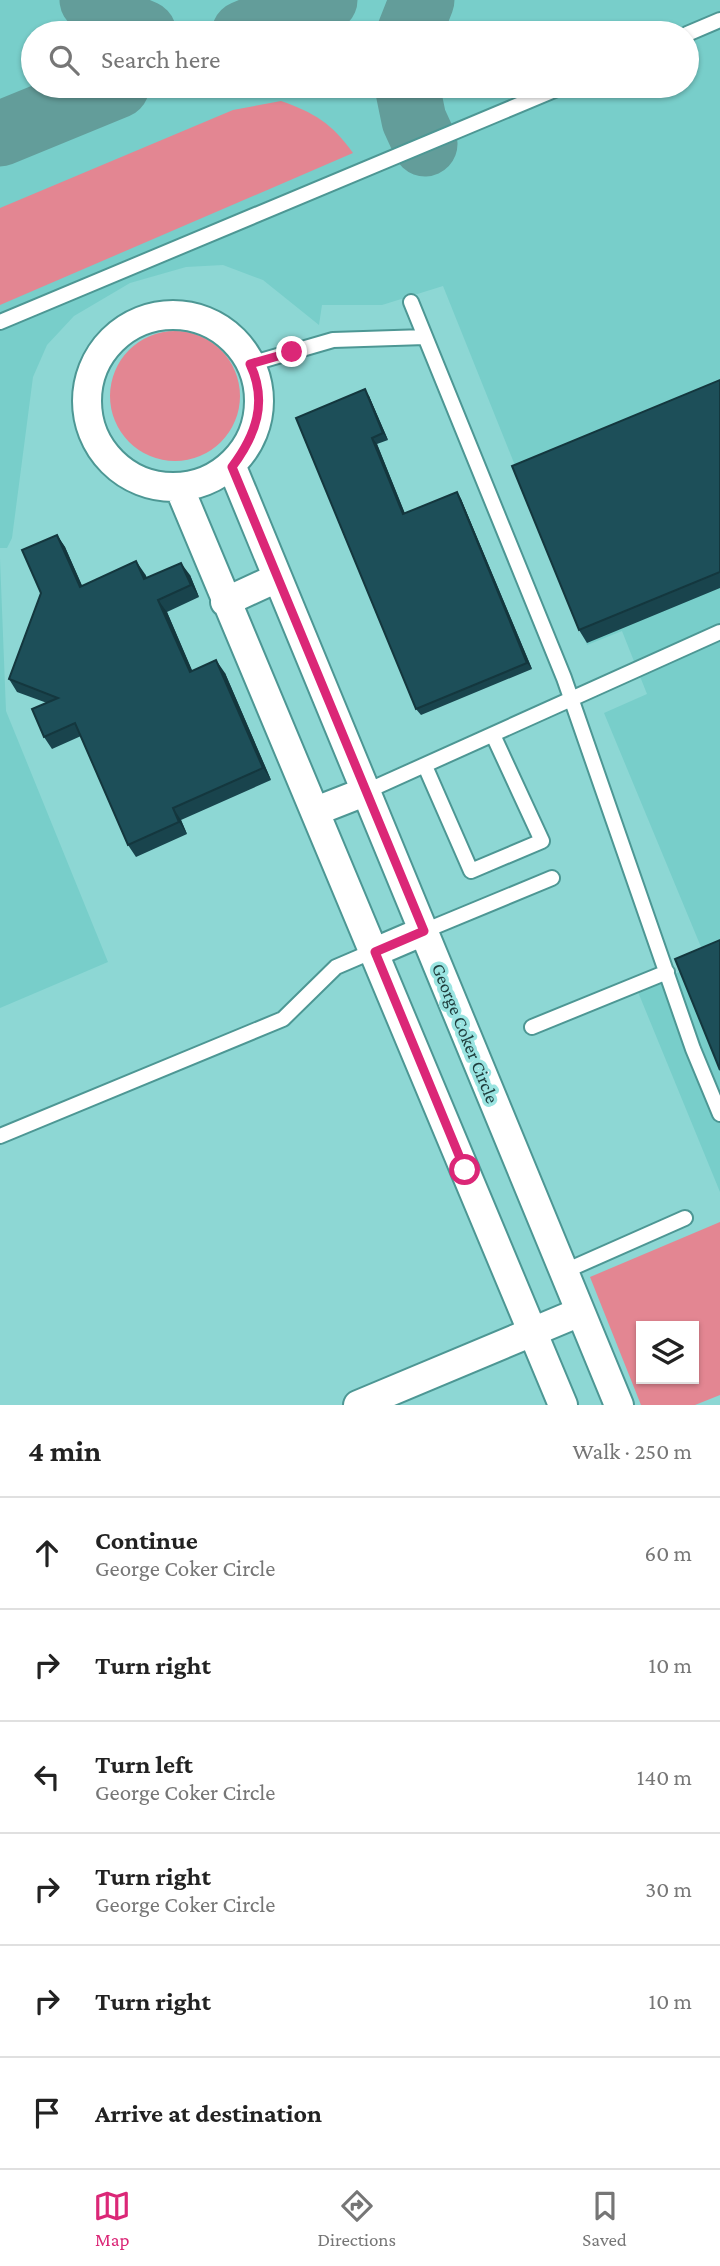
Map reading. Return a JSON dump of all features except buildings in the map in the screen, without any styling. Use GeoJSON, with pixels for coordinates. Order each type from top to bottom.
{"type":"FeatureCollection","features":[{"type":"Feature","properties":{"kind":"street"},"geometry":{"type":"LineString","coordinates":[[175,314],[199,318],[226,332],[245,352],[257,378],[260,404],[256,425],[246,448],[232,467],[179,488],[150,485],[124,473],[100,448],[90,425],[87,396],[95,365],[107,346],[126,328],[148,318],[175,314]]}},
{"type":"Feature","properties":{"kind":"street","name":"George Coker Circle"},"geometry":{"type":"LineString","coordinates":[[232,467],[619,1405]]}},
{"type":"Feature","properties":{"kind":"street"},"geometry":{"type":"LineString","coordinates":[[179,488],[225,602],[316,811],[370,954],[563,1405]]}},
{"type":"Feature","properties":{"kind":"street"},"geometry":{"type":"LineString","coordinates":[[225,602],[277,578]]}},
{"type":"Feature","properties":{"kind":"street"},"geometry":{"type":"LineString","coordinates":[[316,811],[367,791]]}},
{"type":"Feature","properties":{"kind":"street"},"geometry":{"type":"LineString","coordinates":[[370,954],[424,931]]}},
{"type":"Feature","properties":{"kind":"street"},"geometry":{"type":"LineString","coordinates":[[358,1405],[580,1312]]}},
{"type":"Feature","properties":{"kind":"lane"},"geometry":{"type":"LineString","coordinates":[[699,29],[720,20]]}},
{"type":"Feature","properties":{"kind":"lane"},"geometry":{"type":"LineString","coordinates":[[0,322],[535,98]]}},
{"type":"Feature","properties":{"kind":"lane"},"geometry":{"type":"LineString","coordinates":[[411,302],[571,700],[720,1114]]}},
{"type":"Feature","properties":{"kind":"lane"},"geometry":{"type":"LineString","coordinates":[[250,364],[333,340],[425,337]]}},
{"type":"Feature","properties":{"kind":"lane"},"geometry":{"type":"LineString","coordinates":[[367,791],[571,700],[636,667],[720,632]]}},
{"type":"Feature","properties":{"kind":"lane"},"geometry":{"type":"LineString","coordinates":[[425,766],[471,871],[542,841],[494,735]]}},
{"type":"Feature","properties":{"kind":"lane"},"geometry":{"type":"LineString","coordinates":[[424,931],[552,878]]}},
{"type":"Feature","properties":{"kind":"lane"},"geometry":{"type":"LineString","coordinates":[[0,1136],[283,1018],[336,967],[370,954]]}},
{"type":"Feature","properties":{"kind":"lane"},"geometry":{"type":"LineString","coordinates":[[532,1027],[667,972]]}},
{"type":"Feature","properties":{"kind":"lane"},"geometry":{"type":"LineString","coordinates":[[564,1272],[685,1218]]}},
{"type":"Feature","properties":{"kind":"shaded area"},"geometry":{"type":"Polygon","coordinates":[[[0,0],[720,0],[720,1192],[638,992],[706,959],[604,713],[647,694],[622,631],[587,645],[443,286],[382,305],[322,305],[319,325],[263,280],[223,265],[186,267],[130,283],[74,316],[47,345],[33,377],[12,538],[7,548],[0,548],[0,0]]]}},
{"type":"Feature","properties":{"kind":"shaded area"},"geometry":{"type":"Polygon","coordinates":[[[281,101],[322,120],[353,153],[0,305],[0,208],[233,110],[281,101]]]}},
{"type":"Feature","properties":{"kind":"shaded area"},"geometry":{"type":"Polygon","coordinates":[[[175,331],[200,336],[221,350],[235,371],[240,396],[235,421],[221,442],[200,456],[175,461],[150,456],[129,442],[115,421],[110,396],[115,371],[129,350],[150,336],[175,331]]]}},
{"type":"Feature","properties":{"kind":"shaded area"},"geometry":{"type":"Polygon","coordinates":[[[0,559],[6,711],[108,962],[0,1008],[0,559]]]}},
{"type":"Feature","properties":{"kind":"shaded area"},"geometry":{"type":"Polygon","coordinates":[[[720,1222],[720,1395],[695,1405],[641,1405],[590,1277],[720,1222]]]}},
{"type":"Feature","properties":{"kind":"taxiway"},"geometry":{"type":"LineString","coordinates":[[92,0],[120,21]]}},
{"type":"Feature","properties":{"kind":"taxiway"},"geometry":{"type":"LineString","coordinates":[[273,21],[325,0]]}},
{"type":"Feature","properties":{"kind":"taxiway"},"geometry":{"type":"LineString","coordinates":[[414,21],[422,0]]}},
{"type":"Feature","properties":{"kind":"taxiway"},"geometry":{"type":"LineString","coordinates":[[0,134],[88,98]]}},
{"type":"Feature","properties":{"kind":"taxiway"},"geometry":{"type":"LineString","coordinates":[[409,98],[414,120],[425,144]]}},
{"type":"Feature","properties":{"kind":"route"},"geometry":{"type":"LineString","coordinates":[[292,352],[250,364],[257,378],[260,404],[256,425],[246,448],[232,467],[424,931],[375,952],[465,1170]]}}]}
